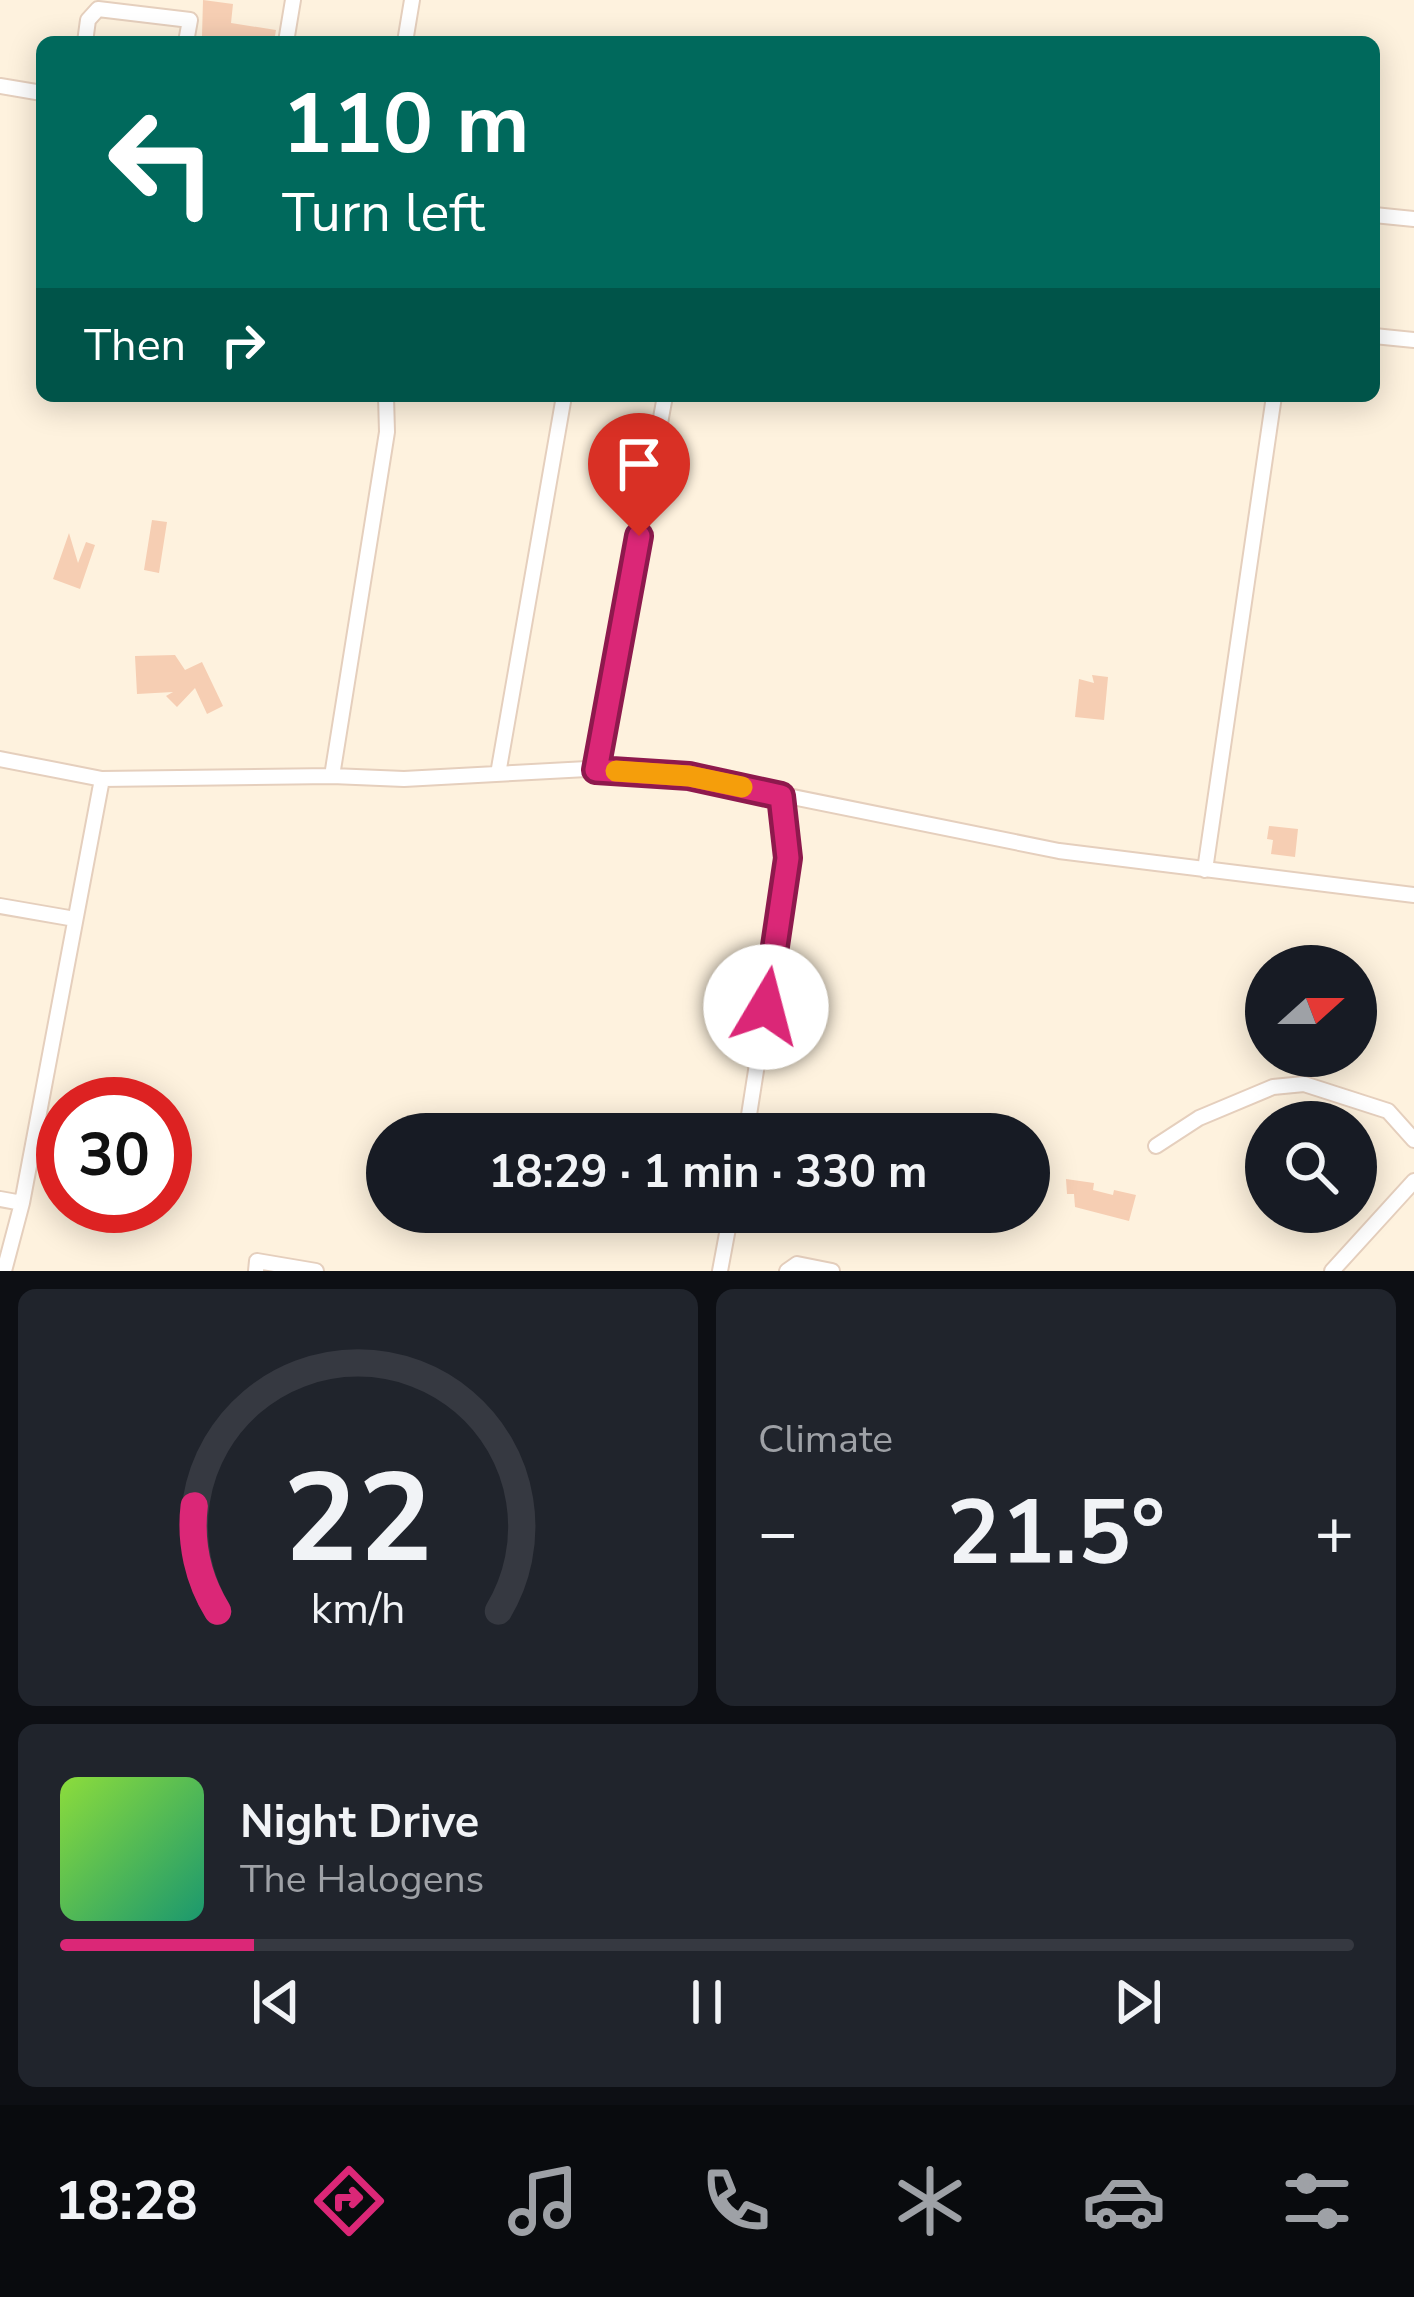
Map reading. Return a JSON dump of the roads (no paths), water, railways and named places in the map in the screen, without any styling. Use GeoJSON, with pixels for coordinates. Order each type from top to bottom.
{"type":"FeatureCollection","features":[{"type":"Feature","properties":{"kind":"street"},"geometry":{"type":"LineString","coordinates":[[187,36],[192,0]]}},
{"type":"Feature","properties":{"kind":"street"},"geometry":{"type":"LineString","coordinates":[[287,36],[293,0]]}},
{"type":"Feature","properties":{"kind":"street"},"geometry":{"type":"LineString","coordinates":[[406,36],[412,0]]}},
{"type":"Feature","properties":{"kind":"street"},"geometry":{"type":"LineString","coordinates":[[86,36],[88,20],[98,9],[190,20]]}},
{"type":"Feature","properties":{"kind":"street"},"geometry":{"type":"LineString","coordinates":[[0,86],[36,92]]}},
{"type":"Feature","properties":{"kind":"street"},"geometry":{"type":"LineString","coordinates":[[1380,216],[1414,219]]}},
{"type":"Feature","properties":{"kind":"street"},"geometry":{"type":"LineString","coordinates":[[1380,336],[1414,340]]}},
{"type":"Feature","properties":{"kind":"street"},"geometry":{"type":"LineString","coordinates":[[332,776],[387,432],[386,402]]}},
{"type":"Feature","properties":{"kind":"street"},"geometry":{"type":"LineString","coordinates":[[498,774],[563,402]]}},
{"type":"Feature","properties":{"kind":"street"},"geometry":{"type":"LineString","coordinates":[[596,770],[664,402]]}},
{"type":"Feature","properties":{"kind":"street"},"geometry":{"type":"LineString","coordinates":[[1205,870],[1273,402]]}},
{"type":"Feature","properties":{"kind":"street"},"geometry":{"type":"LineString","coordinates":[[0,759],[102,779],[404,779],[596,770],[689,776],[1059,851],[1414,895]]}},
{"type":"Feature","properties":{"kind":"street"},"geometry":{"type":"LineString","coordinates":[[4,1271],[22,1203],[102,779]]}},
{"type":"Feature","properties":{"kind":"street"},"geometry":{"type":"LineString","coordinates":[[749,1113],[786,880],[787,836],[781,796]]}},
{"type":"Feature","properties":{"kind":"street"},"geometry":{"type":"LineString","coordinates":[[0,906],[75,919]]}},
{"type":"Feature","properties":{"kind":"street"},"geometry":{"type":"LineString","coordinates":[[1156,1147],[1199,1118],[1236,1102],[1274,1087],[1304,1084],[1388,1111],[1414,1140]]}},
{"type":"Feature","properties":{"kind":"street"},"geometry":{"type":"LineString","coordinates":[[1332,1271],[1414,1181]]}},
{"type":"Feature","properties":{"kind":"street"},"geometry":{"type":"LineString","coordinates":[[0,1199],[22,1203]]}},
{"type":"Feature","properties":{"kind":"street"},"geometry":{"type":"LineString","coordinates":[[720,1271],[727,1233]]}},
{"type":"Feature","properties":{"kind":"street"},"geometry":{"type":"LineString","coordinates":[[256,1271],[257,1261],[316,1271]]}},
{"type":"Feature","properties":{"kind":"street"},"geometry":{"type":"LineString","coordinates":[[787,1271],[796,1264],[832,1271]]}}]}
